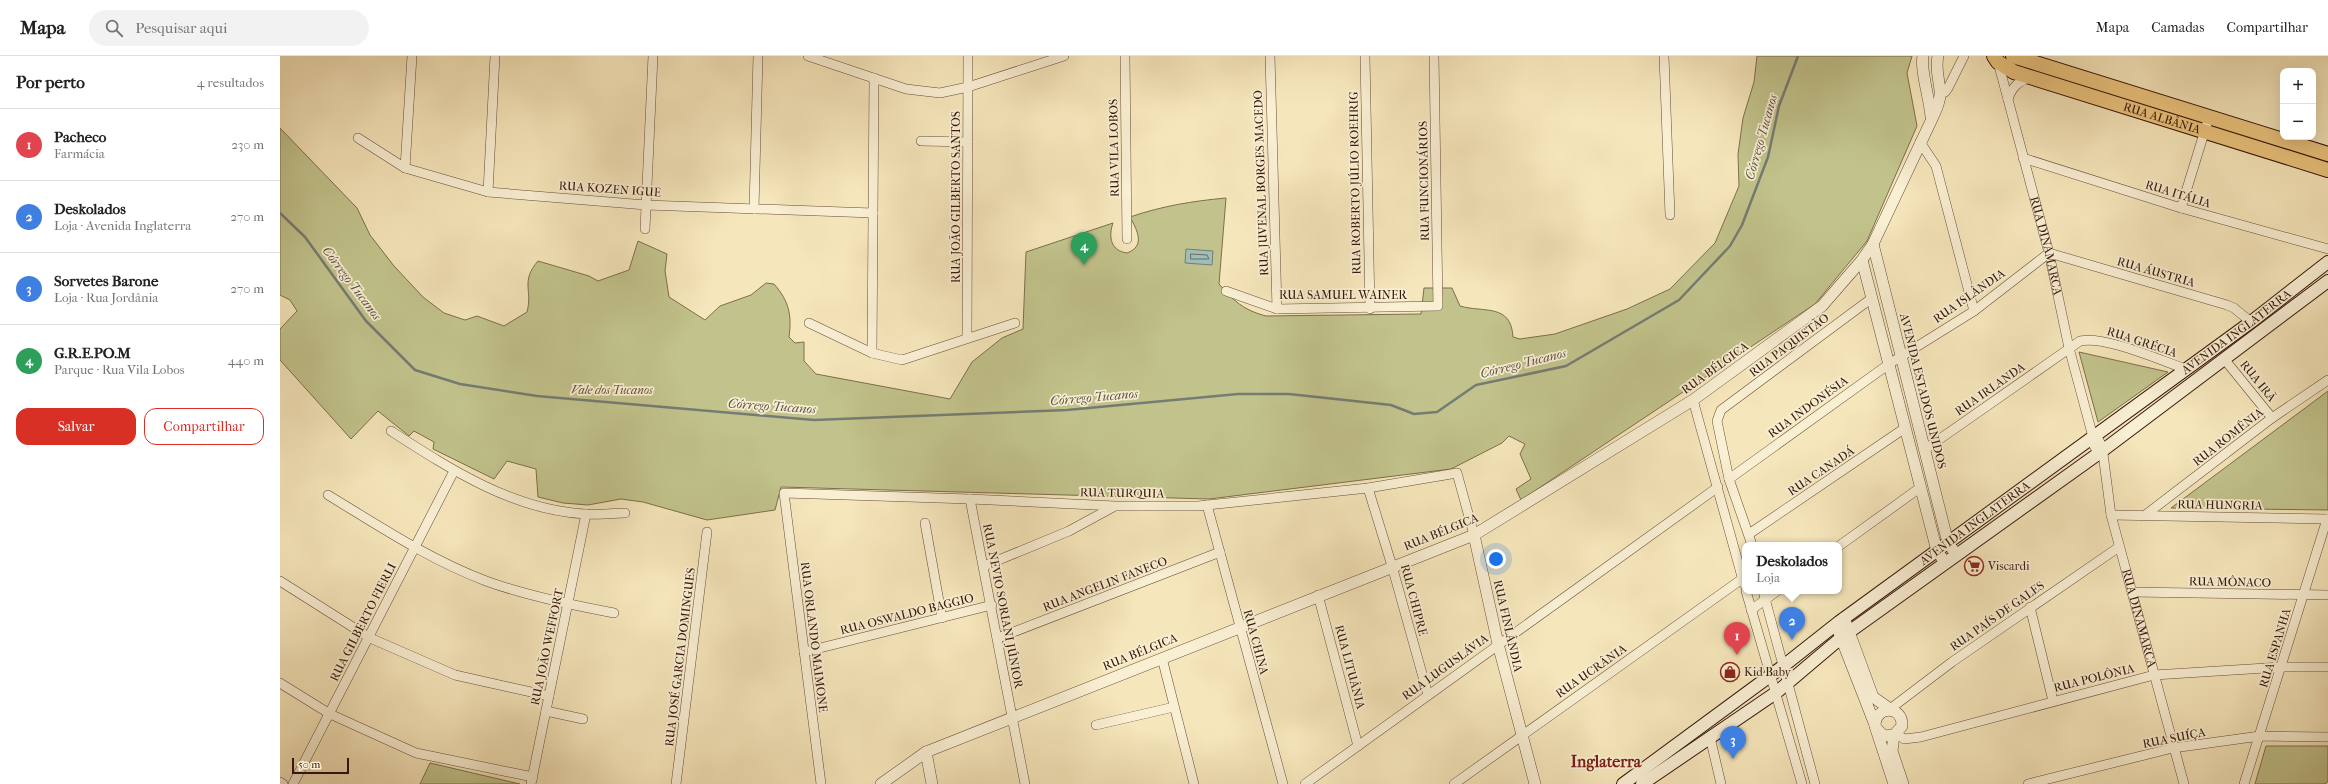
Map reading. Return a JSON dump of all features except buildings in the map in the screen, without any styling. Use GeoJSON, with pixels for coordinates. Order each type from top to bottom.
{"type":"FeatureCollection","features":[{"type":"Feature","properties":{"kind":"main road","name":"RUA ALBÂNIA"},"geometry":{"type":"LineString","coordinates":[[2013,56],[2328,154]]}},
{"type":"Feature","properties":{"kind":"main road","name":"RUA ALBÂNIA"},"geometry":{"type":"LineString","coordinates":[[1996,59],[2014,72],[2328,170]]}},
{"type":"Feature","properties":{"kind":"main road","name":"AVENIDA INGLATERRA"},"geometry":{"type":"LineString","coordinates":[[1642,784],[1660,756],[1782,667],[1840,621],[2251,322],[2328,262]]}},
{"type":"Feature","properties":{"kind":"main road","name":"AVENIDA INGLATERRA"},"geometry":{"type":"LineString","coordinates":[[1623,784],[1653,769],[1668,766],[1777,692],[1846,634],[2102,451],[2225,360],[2328,281]]}},
{"type":"Feature","properties":{"kind":"main road"},"geometry":{"type":"LineString","coordinates":[[1660,756],[1668,766]]}},
{"type":"Feature","properties":{"kind":"street"},"geometry":{"type":"LineString","coordinates":[[405,168],[412,56]]}},
{"type":"Feature","properties":{"kind":"street"},"geometry":{"type":"LineString","coordinates":[[488,192],[495,56]]}},
{"type":"Feature","properties":{"kind":"street"},"geometry":{"type":"LineString","coordinates":[[645,229],[653,56]]}},
{"type":"Feature","properties":{"kind":"street"},"geometry":{"type":"LineString","coordinates":[[754,209],[758,56]]}},
{"type":"Feature","properties":{"kind":"street"},"geometry":{"type":"LineString","coordinates":[[808,56],[906,89],[940,93],[968,87],[1064,56]]}},
{"type":"Feature","properties":{"kind":"street","name":"RUA JOÃO GILBERTO SANTOS"},"geometry":{"type":"LineString","coordinates":[[967,338],[968,56]]}},
{"type":"Feature","properties":{"kind":"street","name":"RUA VILA LOBOS"},"geometry":{"type":"LineString","coordinates":[[1125,56],[1127,239]]}},
{"type":"Feature","properties":{"kind":"street","name":"RUA JUVENAL BORGES MACEDO"},"geometry":{"type":"LineString","coordinates":[[1270,56],[1277,309]]}},
{"type":"Feature","properties":{"kind":"street","name":"RUA ROBERTO JÚLIO ROEHRIG"},"geometry":{"type":"LineString","coordinates":[[1365,56],[1370,309]]}},
{"type":"Feature","properties":{"kind":"street","name":"RUA FUNCIONÁRIOS"},"geometry":{"type":"LineString","coordinates":[[1434,56],[1438,306]]}},
{"type":"Feature","properties":{"kind":"street"},"geometry":{"type":"LineString","coordinates":[[1664,56],[1670,215]]}},
{"type":"Feature","properties":{"kind":"street"},"geometry":{"type":"LineString","coordinates":[[1923,56],[1924,79],[1929,96],[1931,121]]}},
{"type":"Feature","properties":{"kind":"street","name":"RUA BÉLGICA"},"geometry":{"type":"LineString","coordinates":[[881,784],[926,752],[1392,566],[1474,535],[1693,400],[1822,306],[1862,260],[1873,244],[1931,121],[1940,94],[1936,67],[1938,56]]}},
{"type":"Feature","properties":{"kind":"street"},"geometry":{"type":"LineString","coordinates":[[1940,94],[1945,92],[1948,88],[1964,56]]}},
{"type":"Feature","properties":{"kind":"street","name":"RUA DINAMARCA"},"geometry":{"type":"LineString","coordinates":[[1996,59],[2049,253],[2070,348],[2093,437],[2100,442],[2111,515],[2184,784]]}},
{"type":"Feature","properties":{"kind":"street"},"geometry":{"type":"LineString","coordinates":[[2008,99],[2012,89],[2020,81],[2030,77]]}},
{"type":"Feature","properties":{"kind":"street"},"geometry":{"type":"LineString","coordinates":[[872,353],[874,78]]}},
{"type":"Feature","properties":{"kind":"street"},"geometry":{"type":"LineString","coordinates":[[2181,208],[2209,117]]}},
{"type":"Feature","properties":{"kind":"street","name":"RUA KOZEN IGUE"},"geometry":{"type":"LineString","coordinates":[[358,138],[405,168],[488,192],[646,205],[873,213]]}},
{"type":"Feature","properties":{"kind":"street"},"geometry":{"type":"LineString","coordinates":[[921,141],[968,142]]}},
{"type":"Feature","properties":{"kind":"street"},"geometry":{"type":"LineString","coordinates":[[1920,142],[1936,166],[1974,311]]}},
{"type":"Feature","properties":{"kind":"street","name":"RUA ITÁLIA"},"geometry":{"type":"LineString","coordinates":[[2023,158],[2181,208],[2328,249]]}},
{"type":"Feature","properties":{"kind":"street","name":"AVENIDA ESTADOS UNIDOS"},"geometry":{"type":"LineString","coordinates":[[1873,244],[1948,543]]}},
{"type":"Feature","properties":{"kind":"street","name":"RUA ISLÂNDIA"},"geometry":{"type":"LineString","coordinates":[[1901,356],[1974,311],[2049,253]]}},
{"type":"Feature","properties":{"kind":"street","name":"RUA ÁUSTRIA"},"geometry":{"type":"LineString","coordinates":[[2049,253],[2227,305],[2234,308],[2251,322]]}},
{"type":"Feature","properties":{"kind":"street"},"geometry":{"type":"LineString","coordinates":[[1862,260],[1937,551],[1945,562]]}},
{"type":"Feature","properties":{"kind":"street","name":"RUA SAMUEL WAINER"},"geometry":{"type":"LineString","coordinates":[[1226,291],[1277,309],[1370,309],[1438,306]]}},
{"type":"Feature","properties":{"kind":"street","name":"RUA PAQUISTÃO"},"geometry":{"type":"LineString","coordinates":[[1729,479],[1717,421],[1721,410],[1872,298]]}},
{"type":"Feature","properties":{"kind":"street"},"geometry":{"type":"LineString","coordinates":[[808,323],[872,353],[902,360],[1014,324]]}},
{"type":"Feature","properties":{"kind":"street","name":"RUA GRÉCIA"},"geometry":{"type":"LineString","coordinates":[[2070,348],[2080,341],[2092,339],[2186,369]]}},
{"type":"Feature","properties":{"kind":"street","name":"RUA IRLANDA"},"geometry":{"type":"LineString","coordinates":[[1924,450],[2070,348]]}},
{"type":"Feature","properties":{"kind":"street","name":"RUA IRÃ"},"geometry":{"type":"LineString","coordinates":[[2215,348],[2225,354],[2225,360],[2272,418]]}},
{"type":"Feature","properties":{"kind":"street","name":"RUA INDONÉSIA"},"geometry":{"type":"LineString","coordinates":[[1729,479],[1901,356]]}},
{"type":"Feature","properties":{"kind":"street","name":"RUA ROMÊNIA"},"geometry":{"type":"LineString","coordinates":[[2144,516],[2272,418],[2328,380]]}},
{"type":"Feature","properties":{"kind":"street"},"geometry":{"type":"LineString","coordinates":[[1693,400],[1742,579]]}},
{"type":"Feature","properties":{"kind":"street","name":"RUA CANADÁ"},"geometry":{"type":"LineString","coordinates":[[1749,534],[1905,428]]}},
{"type":"Feature","properties":{"kind":"street"},"geometry":{"type":"LineString","coordinates":[[391,432],[454,471],[506,495],[545,508],[586,514],[625,513]]}},
{"type":"Feature","properties":{"kind":"street","name":"RUA GILBERTO FIERLI"},"geometry":{"type":"LineString","coordinates":[[293,784],[370,638],[454,471]]}},
{"type":"Feature","properties":{"kind":"street","name":"RUA FINLÂNDIA"},"geometry":{"type":"LineString","coordinates":[[1457,474],[1474,535],[1498,644],[1535,784]]}},
{"type":"Feature","properties":{"kind":"street","name":"RUA TURQUIA"},"geometry":{"type":"LineString","coordinates":[[784,493],[970,499],[1115,506],[1207,506],[1368,488],[1457,474]]}},
{"type":"Feature","properties":{"kind":"street"},"geometry":{"type":"LineString","coordinates":[[1729,479],[1751,542]]}},
{"type":"Feature","properties":{"kind":"street","name":"RUA LUGUSLÁVIA"},"geometry":{"type":"LineString","coordinates":[[1305,784],[1718,487]]}},
{"type":"Feature","properties":{"kind":"street"},"geometry":{"type":"LineString","coordinates":[[1842,544],[1921,487]]}},
{"type":"Feature","properties":{"kind":"street","name":"RUA CHIPRE"},"geometry":{"type":"LineString","coordinates":[[1368,488],[1392,566],[1428,695]]}},
{"type":"Feature","properties":{"kind":"street","name":"RUA ORLANDO MAIMONE"},"geometry":{"type":"LineString","coordinates":[[784,493],[821,784]]}},
{"type":"Feature","properties":{"kind":"street"},"geometry":{"type":"LineString","coordinates":[[328,495],[414,548],[486,581],[569,604],[614,613]]}},
{"type":"Feature","properties":{"kind":"street"},"geometry":{"type":"LineString","coordinates":[[2168,497],[2166,505],[2169,516]]}},
{"type":"Feature","properties":{"kind":"street","name":"RUA NEVIO SORIANI JÚNIOR"},"geometry":{"type":"LineString","coordinates":[[970,499],[992,606],[1025,784]]}},
{"type":"Feature","properties":{"kind":"street"},"geometry":{"type":"LineString","coordinates":[[984,566],[1068,532],[1115,506]]}},
{"type":"Feature","properties":{"kind":"street","name":"RUA CHINA"},"geometry":{"type":"LineString","coordinates":[[1207,506],[1283,784]]}},
{"type":"Feature","properties":{"kind":"street","name":"RUA JOÃO WEFFORT"},"geometry":{"type":"LineString","coordinates":[[532,780],[569,604],[586,514]]}},
{"type":"Feature","properties":{"kind":"street","name":"RUA HUNGRIA"},"geometry":{"type":"LineString","coordinates":[[2111,515],[2328,519]]}},
{"type":"Feature","properties":{"kind":"street","name":"RUA ESPANHA"},"geometry":{"type":"LineString","coordinates":[[2244,784],[2328,519]]}},
{"type":"Feature","properties":{"kind":"street"},"geometry":{"type":"LineString","coordinates":[[925,523],[942,618]]}},
{"type":"Feature","properties":{"kind":"street","name":"RUA JOSÉ GARCIA DOMINGUES"},"geometry":{"type":"LineString","coordinates":[[676,784],[707,532]]}},
{"type":"Feature","properties":{"kind":"street"},"geometry":{"type":"LineString","coordinates":[[1948,543],[1956,554]]}},
{"type":"Feature","properties":{"kind":"street","name":"RUA PAÍS DE GALES"},"geometry":{"type":"LineString","coordinates":[[1890,709],[1952,662],[2119,547]]}},
{"type":"Feature","properties":{"kind":"street","name":"RUA ANGELIN FANECO"},"geometry":{"type":"LineString","coordinates":[[998,638],[1220,552]]}},
{"type":"Feature","properties":{"kind":"street","name":"RUA UCRÂNIA"},"geometry":{"type":"LineString","coordinates":[[1454,784],[1742,579]]}},
{"type":"Feature","properties":{"kind":"street"},"geometry":{"type":"LineString","coordinates":[[280,581],[370,638],[455,675],[549,696]]}},
{"type":"Feature","properties":{"kind":"street","name":"RUA MÔNACO"},"geometry":{"type":"LineString","coordinates":[[2132,592],[2304,596],[2328,595]]}},
{"type":"Feature","properties":{"kind":"street"},"geometry":{"type":"LineString","coordinates":[[1746,594],[1777,692],[1802,784]]}},
{"type":"Feature","properties":{"kind":"street","name":"RUA LITUÂNIA"},"geometry":{"type":"LineString","coordinates":[[1318,596],[1358,746]]}},
{"type":"Feature","properties":{"kind":"street"},"geometry":{"type":"LineString","coordinates":[[1751,610],[1764,596]]}},
{"type":"Feature","properties":{"kind":"street"},"geometry":{"type":"LineString","coordinates":[[1764,596],[1782,667],[1815,784]]}},
{"type":"Feature","properties":{"kind":"street","name":"RUA OSWALDO BAGGIO"},"geometry":{"type":"LineString","coordinates":[[804,652],[992,606]]}},
{"type":"Feature","properties":{"kind":"street"},"geometry":{"type":"LineString","coordinates":[[2030,607],[2053,701]]}},
{"type":"Feature","properties":{"kind":"street"},"geometry":{"type":"LineString","coordinates":[[1840,621],[1873,697],[1898,713],[1902,721],[1902,726],[1896,735],[1892,751],[1903,784]]}},
{"type":"Feature","properties":{"kind":"street"},"geometry":{"type":"LineString","coordinates":[[1846,634],[1894,784]]}},
{"type":"Feature","properties":{"kind":"street"},"geometry":{"type":"LineString","coordinates":[[1162,658],[1194,784]]}},
{"type":"Feature","properties":{"kind":"street","name":"RUA POLÔNIA"},"geometry":{"type":"LineString","coordinates":[[1896,735],[1909,740],[2154,675],[2282,667],[2328,667]]}},
{"type":"Feature","properties":{"kind":"street"},"geometry":{"type":"LineString","coordinates":[[280,683],[330,714],[416,753],[532,780]]}},
{"type":"Feature","properties":{"kind":"street"},"geometry":{"type":"LineString","coordinates":[[1096,725],[1174,707]]}},
{"type":"Feature","properties":{"kind":"street"},"geometry":{"type":"LineString","coordinates":[[1876,727],[1880,713],[1890,709]]}},
{"type":"Feature","properties":{"kind":"street"},"geometry":{"type":"LineString","coordinates":[[546,711],[584,718]]}},
{"type":"Feature","properties":{"kind":"street"},"geometry":{"type":"LineString","coordinates":[[1876,727],[1884,736],[1896,735]]}},
{"type":"Feature","properties":{"kind":"street","name":"RUA SUÍÇA"},"geometry":{"type":"LineString","coordinates":[[2028,784],[2173,748],[2260,736],[2328,737]]}},
{"type":"Feature","properties":{"kind":"street"},"geometry":{"type":"LineString","coordinates":[[1710,737],[1721,784]]}},
{"type":"Feature","properties":{"kind":"street"},"geometry":{"type":"LineString","coordinates":[[926,752],[932,784]]}},
{"type":"Feature","properties":{"kind":"green space","name":"Vale dos Tucanos"},"geometry":{"type":"Polygon","coordinates":[[[1757,56],[1912,56],[1907,73],[1917,126],[1867,241],[1815,304],[1521,500],[1516,489],[1531,479],[1520,454],[1525,444],[1509,436],[1502,443],[1451,469],[1209,499],[781,487],[775,510],[707,520],[643,502],[621,499],[588,505],[563,503],[538,497],[536,469],[507,461],[494,479],[433,449],[434,442],[414,431],[409,436],[378,411],[351,439],[280,360],[280,329],[297,311],[290,300],[280,295],[280,128],[357,208],[370,235],[394,266],[423,297],[444,313],[465,320],[477,316],[504,326],[527,312],[529,298],[528,281],[533,268],[538,261],[589,276],[598,281],[629,270],[638,241],[667,254],[665,271],[669,297],[705,320],[720,306],[751,295],[766,283],[774,284],[783,296],[790,315],[789,337],[795,343],[804,342],[804,361],[816,374],[950,399],[972,362],[1002,338],[1023,329],[1026,252],[1113,223],[1111,233],[1112,242],[1117,249],[1127,253],[1133,250],[1138,242],[1137,232],[1130,217],[1166,207],[1214,199],[1226,198],[1219,284],[1229,295],[1245,308],[1258,314],[1266,316],[1421,314],[1424,288],[1452,288],[1460,306],[1495,311],[1502,314],[1511,326],[1513,337],[1520,339],[1555,334],[1627,309],[1670,289],[1715,243],[1739,186],[1738,154],[1743,118],[1754,82],[1757,56]]]}},
{"type":"Feature","properties":{"kind":"green space"},"geometry":{"type":"Polygon","coordinates":[[[2079,352],[2168,372],[2098,422],[2079,352]]]}},
{"type":"Feature","properties":{"kind":"green space"},"geometry":{"type":"Polygon","coordinates":[[[2328,391],[2328,510],[2171,508],[2328,391]]]}},
{"type":"Feature","properties":{"kind":"green space"},"geometry":{"type":"Polygon","coordinates":[[[2266,746],[2328,746],[2328,781],[2325,784],[2255,784],[2266,746]]]}},
{"type":"Feature","properties":{"kind":"green space"},"geometry":{"type":"Polygon","coordinates":[[[430,763],[520,784],[420,784],[430,763]]]}},
{"type":"Feature","properties":{"kind":"water"},"geometry":{"type":"Polygon","coordinates":[[[1186,249],[1213,251],[1212,265],[1185,263],[1186,249]]]}},
{"type":"Feature","properties":{"kind":"waterway","name":"Córrego Tucanos"},"geometry":{"type":"LineString","coordinates":[[280,213],[305,237],[366,321],[415,370],[460,384],[537,396],[814,420],[1067,410],[1238,394],[1289,394],[1391,405],[1414,414],[1437,412],[1476,385],[1566,366],[1679,300],[1730,246],[1742,225],[1768,157],[1779,106],[1798,56]]}},
{"type":"Feature","properties":{"kind":"place","name":"G.R.E.PO.M"},"geometry":{"type":"Point","coordinates":[1084,265]}},
{"type":"Feature","properties":{"kind":"place","name":"Viscardi"},"geometry":{"type":"Point","coordinates":[1974,566]}},
{"type":"Feature","properties":{"kind":"place","name":"Deskolados"},"geometry":{"type":"Point","coordinates":[1792,640]}},
{"type":"Feature","properties":{"kind":"place","name":"Pacheco"},"geometry":{"type":"Point","coordinates":[1737,655]}},
{"type":"Feature","properties":{"kind":"place","name":"Kid Baby"},"geometry":{"type":"Point","coordinates":[1730,672]}},
{"type":"Feature","properties":{"kind":"place","name":"Sorvetes Barone"},"geometry":{"type":"Point","coordinates":[1733,759]}},
{"type":"Feature","properties":{"kind":"district","name":"Inglaterra"},"geometry":{"type":"Point","coordinates":[1606,761]}}]}
